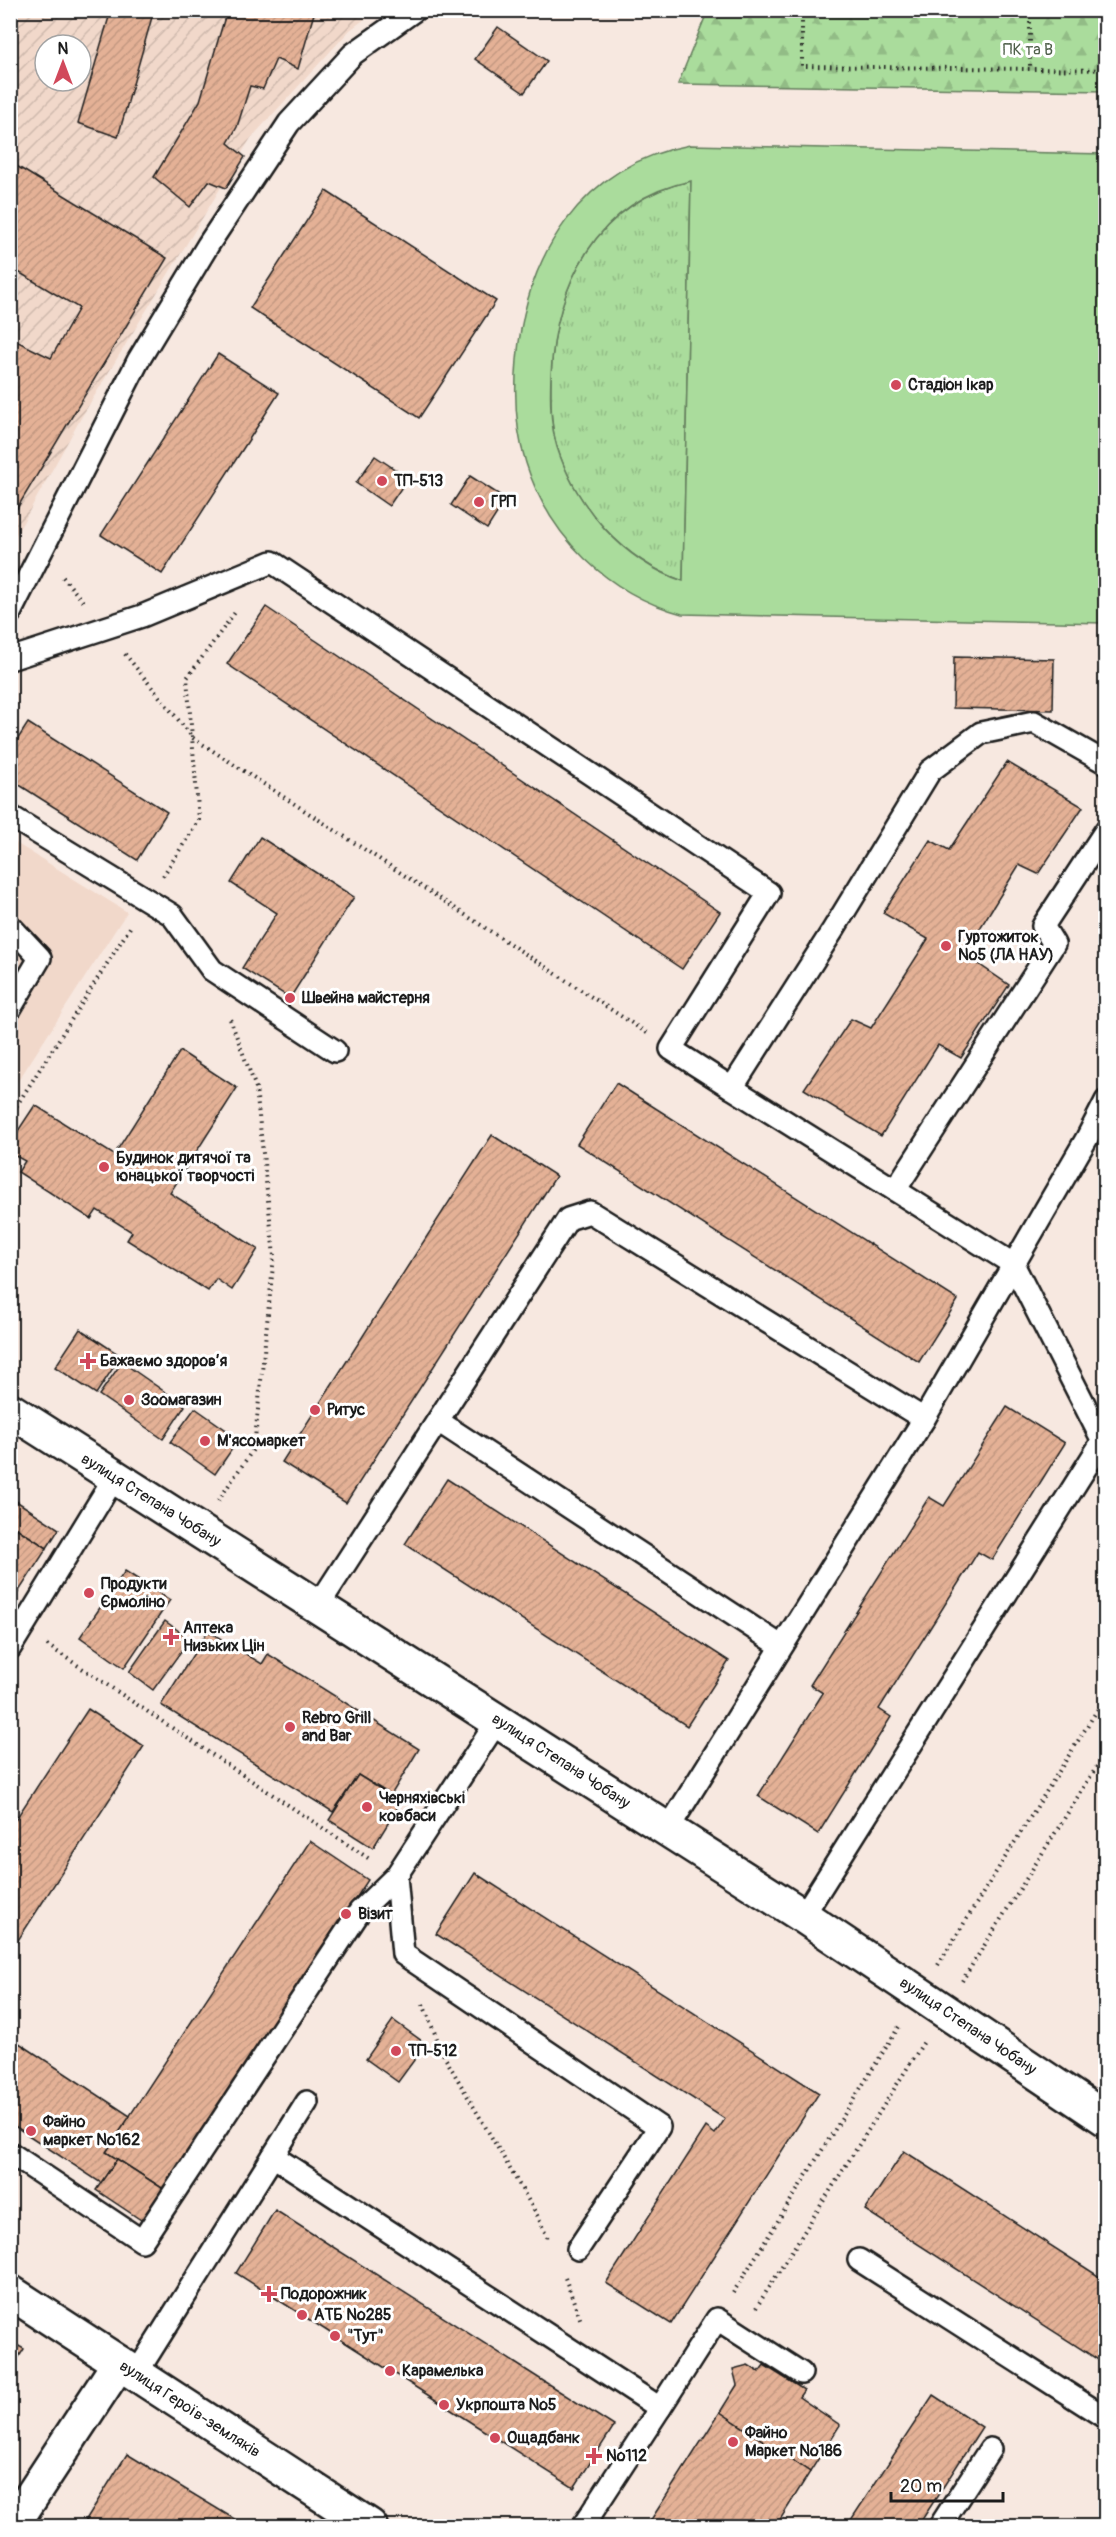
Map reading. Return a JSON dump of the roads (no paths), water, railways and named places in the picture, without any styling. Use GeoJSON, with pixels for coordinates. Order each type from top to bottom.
{"type":"FeatureCollection","features":[{"type":"Feature","properties":{"kind":"street","name":"вулиця Степана Чобану"},"geometry":{"type":"LineString","coordinates":[[10,1410],[803,1916],[1106,2119]]}},
{"type":"Feature","properties":{"kind":"street","name":"вулиця Героїв-земляків"},"geometry":{"type":"LineString","coordinates":[[10,2292],[370,2526]]}},
{"type":"Feature","properties":{"kind":"street"},"geometry":{"type":"LineString","coordinates":[[12,2526],[128,2368]]}},
{"type":"Feature","properties":{"kind":"lane"},"geometry":{"type":"LineString","coordinates":[[10,613],[138,361],[208,246],[289,123],[353,54],[415,10]]}},
{"type":"Feature","properties":{"kind":"lane"},"geometry":{"type":"LineString","coordinates":[[10,659],[142,616],[272,562],[769,893],[671,1049],[1013,1264],[1104,1444],[803,1916]]}},
{"type":"Feature","properties":{"kind":"lane"},"geometry":{"type":"LineString","coordinates":[[732,1088],[833,930],[930,771],[981,733],[1034,722],[1106,763]]}},
{"type":"Feature","properties":{"kind":"lane"},"geometry":{"type":"LineString","coordinates":[[10,816],[172,915],[212,970],[335,1051]]}},
{"type":"Feature","properties":{"kind":"lane"},"geometry":{"type":"LineString","coordinates":[[895,1190],[1054,944],[1043,926],[1106,830]]}},
{"type":"Feature","properties":{"kind":"lane"},"geometry":{"type":"LineString","coordinates":[[10,926],[40,958],[10,1009]]}},
{"type":"Feature","properties":{"kind":"lane"},"geometry":{"type":"LineString","coordinates":[[668,1829],[924,1419],[1087,1138],[1106,1101]]}},
{"type":"Feature","properties":{"kind":"lane"},"geometry":{"type":"LineString","coordinates":[[318,1606],[568,1219],[590,1212],[924,1419]]}},
{"type":"Feature","properties":{"kind":"lane"},"geometry":{"type":"LineString","coordinates":[[438,1421],[782,1646]]}},
{"type":"Feature","properties":{"kind":"lane"},"geometry":{"type":"LineString","coordinates":[[10,1648],[114,1478]]}},
{"type":"Feature","properties":{"kind":"lane"},"geometry":{"type":"LineString","coordinates":[[10,2153],[142,2241],[360,1911],[396,1876],[498,1720]]}},
{"type":"Feature","properties":{"kind":"lane"},"geometry":{"type":"LineString","coordinates":[[396,1876],[404,1954],[659,2127],[578,2249]]}},
{"type":"Feature","properties":{"kind":"lane"},"geometry":{"type":"LineString","coordinates":[[128,2368],[273,2156],[307,2102]]}},
{"type":"Feature","properties":{"kind":"lane"},"geometry":{"type":"LineString","coordinates":[[273,2156],[660,2408]]}},
{"type":"Feature","properties":{"kind":"lane"},"geometry":{"type":"LineString","coordinates":[[859,2260],[1106,2418]]}},
{"type":"Feature","properties":{"kind":"lane"},"geometry":{"type":"LineString","coordinates":[[583,2526],[717,2319],[801,2373]]}},
{"type":"Feature","properties":{"kind":"lane"},"geometry":{"type":"LineString","coordinates":[[940,2526],[990,2449]]}},
{"type":"Feature","properties":{"kind":"place","name":"Стадіон Ікар"},"geometry":{"type":"Point","coordinates":[896,385]}},
{"type":"Feature","properties":{"kind":"place","name":"ТП-513"},"geometry":{"type":"Point","coordinates":[382,481]}},
{"type":"Feature","properties":{"kind":"place","name":"ГРП"},"geometry":{"type":"Point","coordinates":[479,502]}},
{"type":"Feature","properties":{"kind":"place","name":"Гуртожиток №5 (ЛА НАУ)"},"geometry":{"type":"Point","coordinates":[946,946]}},
{"type":"Feature","properties":{"kind":"place","name":"Швейна майстерня"},"geometry":{"type":"Point","coordinates":[290,998]}},
{"type":"Feature","properties":{"kind":"place","name":"Будинок дитячої та юнацької творчості"},"geometry":{"type":"Point","coordinates":[104,1167]}},
{"type":"Feature","properties":{"kind":"place","name":"Бажаємо здоров’я"},"geometry":{"type":"Point","coordinates":[88,1361]}},
{"type":"Feature","properties":{"kind":"place","name":"Зоомагазин"},"geometry":{"type":"Point","coordinates":[129,1400]}},
{"type":"Feature","properties":{"kind":"place","name":"Ритус"},"geometry":{"type":"Point","coordinates":[315,1410]}},
{"type":"Feature","properties":{"kind":"place","name":"М'ясомаркет"},"geometry":{"type":"Point","coordinates":[205,1441]}},
{"type":"Feature","properties":{"kind":"place","name":"Продукти Єрмоліно"},"geometry":{"type":"Point","coordinates":[89,1593]}},
{"type":"Feature","properties":{"kind":"place","name":"Аптека Низьких Цін"},"geometry":{"type":"Point","coordinates":[171,1637]}},
{"type":"Feature","properties":{"kind":"place","name":"Rebro Grill and Bar"},"geometry":{"type":"Point","coordinates":[290,1727]}},
{"type":"Feature","properties":{"kind":"place","name":"Черняхівські ковбаси"},"geometry":{"type":"Point","coordinates":[367,1807]}},
{"type":"Feature","properties":{"kind":"place","name":"Візит"},"geometry":{"type":"Point","coordinates":[346,1914]}},
{"type":"Feature","properties":{"kind":"place","name":"ТП-512"},"geometry":{"type":"Point","coordinates":[396,2051]}},
{"type":"Feature","properties":{"kind":"place","name":"Файно маркет №162"},"geometry":{"type":"Point","coordinates":[31,2131]}},
{"type":"Feature","properties":{"kind":"place","name":"Подорожник"},"geometry":{"type":"Point","coordinates":[269,2294]}},
{"type":"Feature","properties":{"kind":"place","name":"АТБ №285"},"geometry":{"type":"Point","coordinates":[302,2315]}},
{"type":"Feature","properties":{"kind":"place","name":"\"Тут\""},"geometry":{"type":"Point","coordinates":[335,2336]}},
{"type":"Feature","properties":{"kind":"place","name":"Карамелька"},"geometry":{"type":"Point","coordinates":[390,2371]}},
{"type":"Feature","properties":{"kind":"place","name":"Укрпошта №5"},"geometry":{"type":"Point","coordinates":[444,2405]}},
{"type":"Feature","properties":{"kind":"place","name":"Ощадбанк"},"geometry":{"type":"Point","coordinates":[495,2438]}},
{"type":"Feature","properties":{"kind":"place","name":"Файно Маркет №186"},"geometry":{"type":"Point","coordinates":[733,2442]}},
{"type":"Feature","properties":{"kind":"place","name":"№112"},"geometry":{"type":"Point","coordinates":[594,2456]}},
{"type":"Feature","properties":{"kind":"park label","name":"ПК та В"},"geometry":{"type":"Point","coordinates":[1028,50]}}]}
